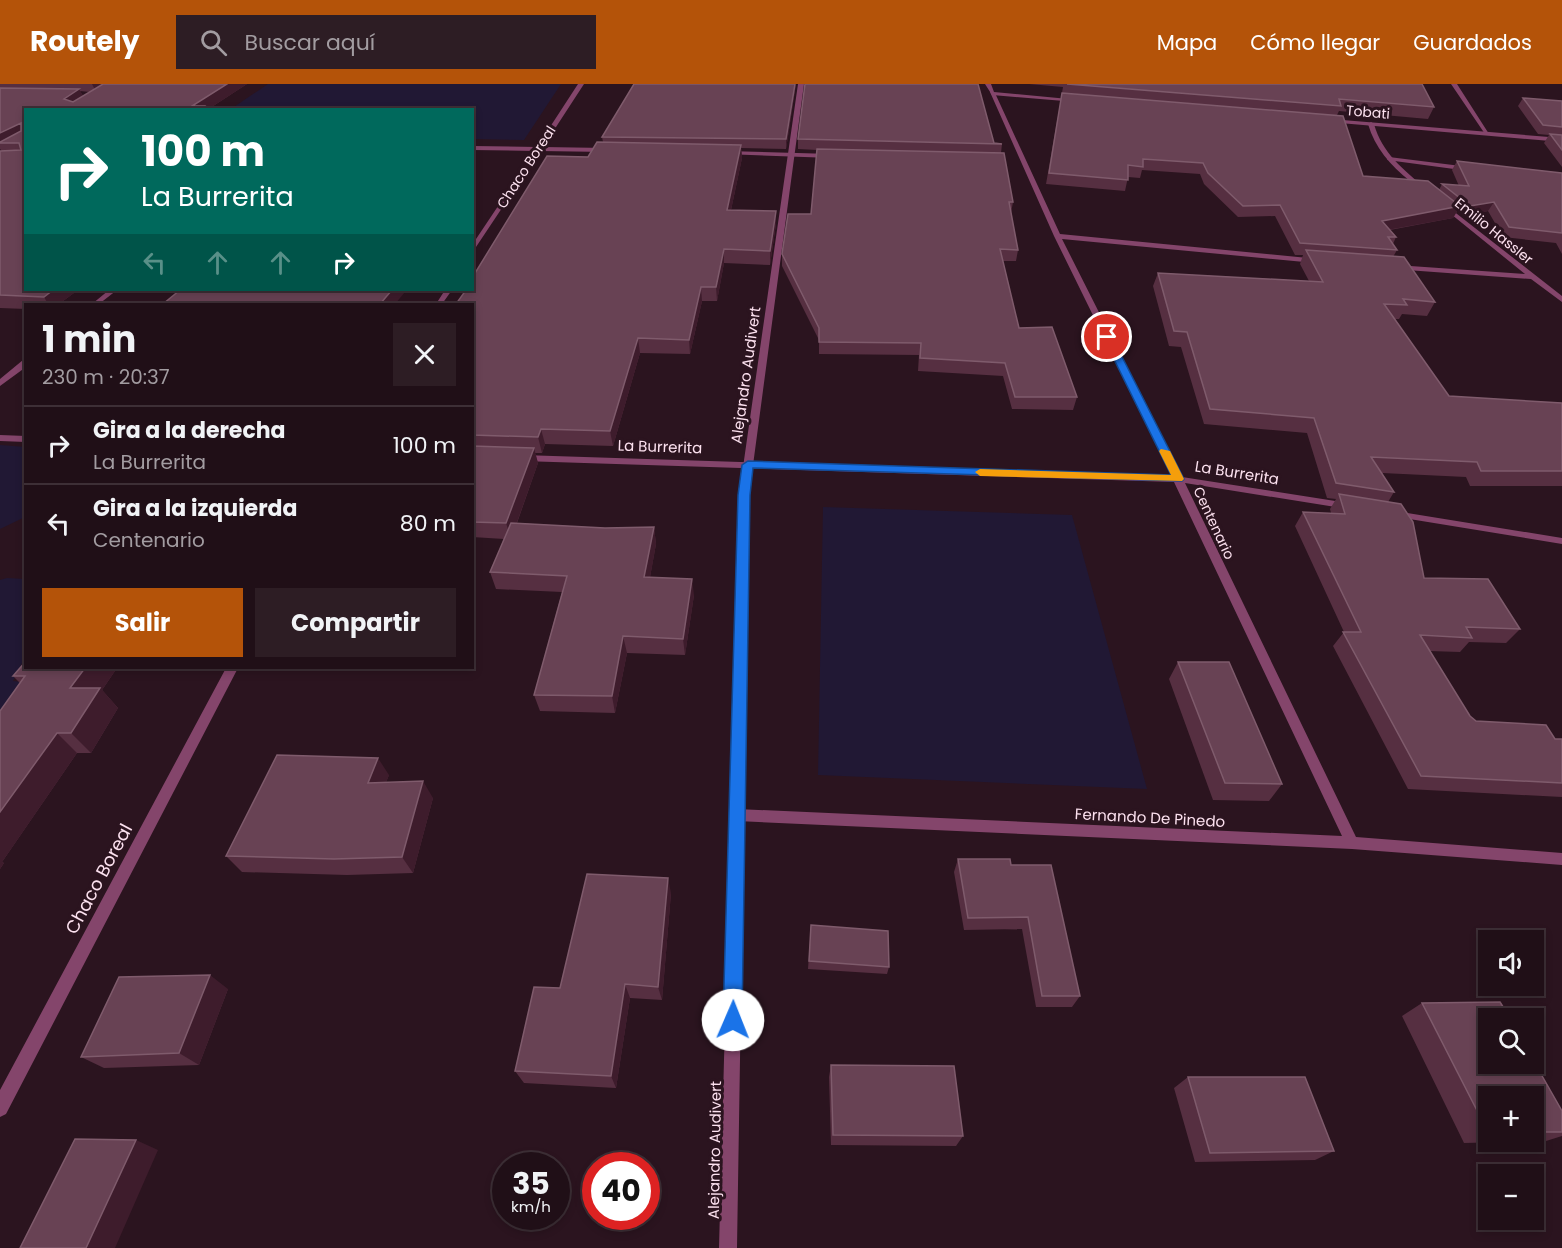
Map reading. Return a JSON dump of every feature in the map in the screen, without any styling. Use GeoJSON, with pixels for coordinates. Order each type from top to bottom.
{"type":"FeatureCollection","features":[{"type":"Feature","properties":{"kind":"street","name":"Chaco Boreal"},"geometry":{"type":"LineString","coordinates":[[474,248],[581,84]]}},
{"type":"Feature","properties":{"kind":"street","name":"Alejandro Audivert"},"geometry":{"type":"LineString","coordinates":[[728,1248],[744,495],[801,84]]}},
{"type":"Feature","properties":{"kind":"street"},"geometry":{"type":"LineString","coordinates":[[1454,84],[1487,133]]}},
{"type":"Feature","properties":{"kind":"street"},"geometry":{"type":"LineString","coordinates":[[990,89],[1087,101]]}},
{"type":"Feature","properties":{"kind":"street","name":"Centenario"},"geometry":{"type":"LineString","coordinates":[[990,89],[1057,236],[1178,479],[1352,843]]}},
{"type":"Feature","properties":{"kind":"street","name":"Tobati"},"geometry":{"type":"LineString","coordinates":[[1323,120],[1562,140]]}},
{"type":"Feature","properties":{"kind":"street","name":"Emilio Hassler"},"geometry":{"type":"LineString","coordinates":[[1371,124],[1374,141],[1389,159],[1562,300]]}},
{"type":"Feature","properties":{"kind":"street"},"geometry":{"type":"LineString","coordinates":[[474,148],[619,151]]}},
{"type":"Feature","properties":{"kind":"street"},"geometry":{"type":"LineString","coordinates":[[723,153],[838,156]]}},
{"type":"Feature","properties":{"kind":"street"},"geometry":{"type":"LineString","coordinates":[[1389,159],[1481,170]]}},
{"type":"Feature","properties":{"kind":"street"},"geometry":{"type":"LineString","coordinates":[[1010,160],[1022,160]]}},
{"type":"Feature","properties":{"kind":"street"},"geometry":{"type":"LineString","coordinates":[[1057,236],[1329,262]]}},
{"type":"Feature","properties":{"kind":"street"},"geometry":{"type":"LineString","coordinates":[[1389,266],[1532,277]]}},
{"type":"Feature","properties":{"kind":"street"},"geometry":{"type":"LineString","coordinates":[[96,303],[112,291]]}},
{"type":"Feature","properties":{"kind":"street"},"geometry":{"type":"LineString","coordinates":[[0,383],[24,364]]}},
{"type":"Feature","properties":{"kind":"street"},"geometry":{"type":"LineString","coordinates":[[0,438],[24,439]]}},
{"type":"Feature","properties":{"kind":"street","name":"La Burrerita"},"geometry":{"type":"LineString","coordinates":[[508,457],[1178,479],[1364,509]]}},
{"type":"Feature","properties":{"kind":"street"},"geometry":{"type":"LineString","coordinates":[[1388,513],[1562,541]]}},
{"type":"Feature","properties":{"kind":"street","name":"Chaco Boreal"},"geometry":{"type":"LineString","coordinates":[[0,1108],[231,669]]}},
{"type":"Feature","properties":{"kind":"street","name":"Fernando De Pinedo"},"geometry":{"type":"LineString","coordinates":[[737,815],[1352,843],[1562,859]]}},
{"type":"Feature","properties":{"kind":"shaded area"},"geometry":{"type":"Polygon","coordinates":[[[268,84],[561,84],[524,140],[474,139],[474,108],[232,108],[268,84]]]}},
{"type":"Feature","properties":{"kind":"shaded area"},"geometry":{"type":"Polygon","coordinates":[[[0,445],[24,447],[24,517],[0,529],[0,445]]]}},
{"type":"Feature","properties":{"kind":"shaded area"},"geometry":{"type":"Polygon","coordinates":[[[823,507],[1072,515],[1147,789],[818,775],[823,507]]]}},
{"type":"Feature","properties":{"kind":"shaded area"},"geometry":{"type":"Polygon","coordinates":[[[24,579],[24,659],[13,681],[40,684],[0,722],[0,580],[24,579]]]}},
{"type":"Feature","properties":{"kind":"building"},"geometry":{"type":"Polygon","coordinates":[[[103,84],[227,84],[192,106],[204,106],[201,108],[24,108],[24,291],[52,291],[44,297],[0,295],[0,151],[21,150],[19,143],[0,142],[21,131],[21,123],[0,133],[0,88],[79,89],[64,99],[73,102],[103,84]]]}},
{"type":"Feature","properties":{"kind":"building"},"geometry":{"type":"Polygon","coordinates":[[[634,84],[795,84],[786,139],[602,137],[634,84]]]}},
{"type":"Feature","properties":{"kind":"building"},"geometry":{"type":"Polygon","coordinates":[[[805,84],[978,84],[994,143],[1002,144],[798,139],[805,84]]]}},
{"type":"Feature","properties":{"kind":"building"},"geometry":{"type":"Polygon","coordinates":[[[1067,84],[1422,84],[1434,107],[1339,99],[1341,106],[1067,84]]]}},
{"type":"Feature","properties":{"kind":"building"},"geometry":{"type":"Polygon","coordinates":[[[1062,93],[1343,116],[1363,176],[1428,181],[1460,206],[1382,221],[1396,237],[1388,237],[1397,250],[1300,243],[1280,205],[1243,206],[1208,173],[1203,163],[1143,159],[1143,167],[1128,165],[1128,180],[1049,173],[1062,93]]]}},
{"type":"Feature","properties":{"kind":"building"},"geometry":{"type":"Polygon","coordinates":[[[1523,98],[1562,101],[1562,127],[1543,125],[1523,98]]]}},
{"type":"Feature","properties":{"kind":"building"},"geometry":{"type":"Polygon","coordinates":[[[1550,134],[1562,135],[1562,150],[1550,134]]]}},
{"type":"Feature","properties":{"kind":"building"},"geometry":{"type":"Polygon","coordinates":[[[597,142],[741,145],[727,210],[776,211],[770,251],[724,249],[716,287],[701,287],[689,340],[638,338],[610,431],[541,429],[538,437],[474,435],[474,303],[457,303],[465,291],[474,291],[474,275],[547,156],[588,157],[597,142]]]}},
{"type":"Feature","properties":{"kind":"building"},"geometry":{"type":"Polygon","coordinates":[[[817,149],[1004,153],[1013,202],[1009,202],[1018,250],[1000,249],[1019,328],[1052,327],[1077,397],[1015,397],[1005,363],[920,358],[921,343],[819,342],[819,328],[782,254],[788,214],[811,214],[817,149]]]}},
{"type":"Feature","properties":{"kind":"building"},"geometry":{"type":"Polygon","coordinates":[[[1457,161],[1562,173],[1562,233],[1509,227],[1494,202],[1470,206],[1442,184],[1469,186],[1457,161]]]}},
{"type":"Feature","properties":{"kind":"building"},"geometry":{"type":"Polygon","coordinates":[[[1306,250],[1404,257],[1435,302],[1403,299],[1407,305],[1384,304],[1449,396],[1562,403],[1562,471],[1481,471],[1477,462],[1371,457],[1394,492],[1336,483],[1314,418],[1210,409],[1187,332],[1174,331],[1158,273],[1323,282],[1306,250]]]}},
{"type":"Feature","properties":{"kind":"building"},"geometry":{"type":"Polygon","coordinates":[[[179,291],[391,291],[381,303],[164,303],[179,291]]]}},
{"type":"Feature","properties":{"kind":"building"},"geometry":{"type":"Polygon","coordinates":[[[474,446],[534,448],[506,523],[474,522],[474,446]]]}},
{"type":"Feature","properties":{"kind":"building"},"geometry":{"type":"Polygon","coordinates":[[[1339,494],[1401,504],[1413,522],[1424,578],[1488,579],[1520,629],[1466,627],[1472,638],[1420,635],[1470,716],[1476,721],[1546,725],[1555,739],[1562,739],[1562,783],[1421,776],[1343,632],[1361,632],[1303,512],[1345,514],[1339,494]]]}},
{"type":"Feature","properties":{"kind":"building"},"geometry":{"type":"Polygon","coordinates":[[[511,523],[605,528],[654,527],[644,577],[692,579],[683,639],[623,636],[612,696],[534,695],[567,576],[490,572],[511,523]]]}},
{"type":"Feature","properties":{"kind":"building"},"geometry":{"type":"Polygon","coordinates":[[[1178,662],[1229,662],[1282,784],[1225,783],[1178,662]]]}},
{"type":"Feature","properties":{"kind":"building"},"geometry":{"type":"Polygon","coordinates":[[[24,663],[24,669],[84,669],[70,688],[100,688],[71,733],[57,733],[0,812],[0,711],[25,676],[13,676],[24,663]]]}},
{"type":"Feature","properties":{"kind":"building"},"geometry":{"type":"Polygon","coordinates":[[[277,755],[378,758],[368,783],[423,781],[402,857],[334,859],[226,856],[277,755]]]}},
{"type":"Feature","properties":{"kind":"building"},"geometry":{"type":"Polygon","coordinates":[[[958,859],[1010,859],[1011,865],[1051,865],[1080,996],[1042,996],[1028,917],[968,918],[958,859]]]}},
{"type":"Feature","properties":{"kind":"building"},"geometry":{"type":"Polygon","coordinates":[[[587,874],[668,878],[658,987],[625,984],[611,1076],[515,1071],[534,987],[560,988],[587,874]]]}},
{"type":"Feature","properties":{"kind":"building"},"geometry":{"type":"Polygon","coordinates":[[[811,925],[888,931],[889,967],[809,961],[811,925]]]}},
{"type":"Feature","properties":{"kind":"building"},"geometry":{"type":"Polygon","coordinates":[[[210,975],[179,1053],[81,1057],[119,977],[210,975]]]}},
{"type":"Feature","properties":{"kind":"building"},"geometry":{"type":"Polygon","coordinates":[[[1500,1002],[1504,1008],[1478,1008],[1478,1074],[1541,1074],[1562,1111],[1562,1132],[1544,1132],[1544,1086],[1478,1086],[1478,1112],[1422,1003],[1500,1002]]]}},
{"type":"Feature","properties":{"kind":"building"},"geometry":{"type":"Polygon","coordinates":[[[831,1065],[954,1066],[963,1136],[833,1135],[831,1065]]]}},
{"type":"Feature","properties":{"kind":"building"},"geometry":{"type":"Polygon","coordinates":[[[1188,1077],[1305,1077],[1334,1151],[1210,1153],[1188,1077]]]}},
{"type":"Feature","properties":{"kind":"building"},"geometry":{"type":"Polygon","coordinates":[[[75,1139],[136,1140],[86,1248],[20,1248],[75,1139]]]}},
{"type":"Feature","properties":{"kind":"slow traffic"},"geometry":{"type":"LineString","coordinates":[[980,472],[1178,479],[1164,451]]}},
{"type":"Feature","properties":{"kind":"route"},"geometry":{"type":"LineString","coordinates":[[733,1020],[744,495],[748,465],[1178,479],[1107,337]]}}]}
